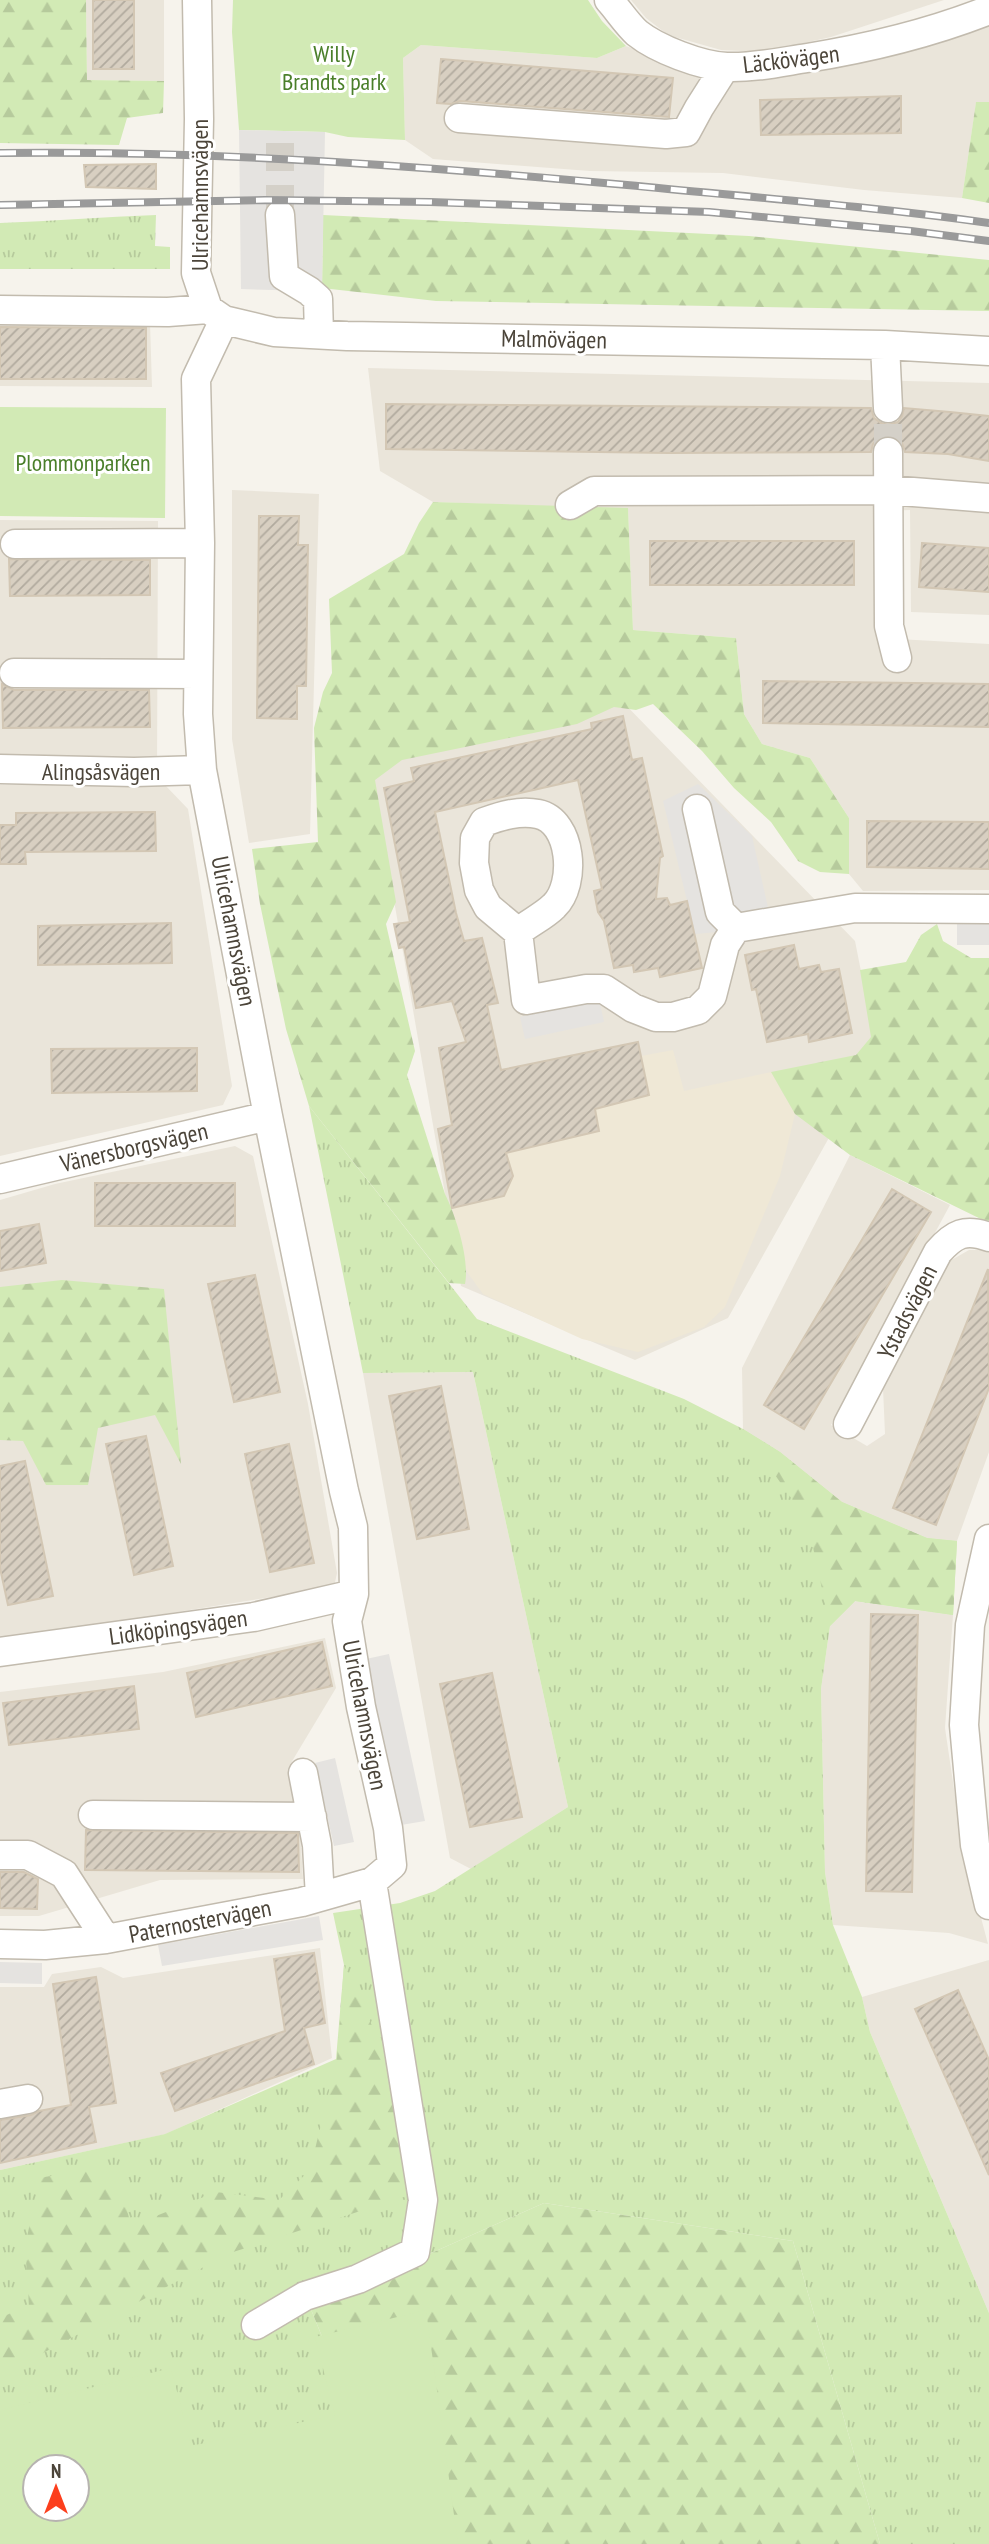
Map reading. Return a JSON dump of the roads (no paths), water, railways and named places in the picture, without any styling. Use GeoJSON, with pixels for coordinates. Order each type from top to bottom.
{"type":"FeatureCollection","features":[{"type":"Feature","properties":{"kind":"street","name":"Ulricehamnsvägen"},"geometry":{"type":"LineString","coordinates":[[197,0],[199,119],[196,273],[216,315],[196,379],[200,544],[198,674],[202,770],[268,1116],[354,1527],[354,1594],[347,1621],[361,1707],[388,1828],[382,1874],[424,2200],[415,2252],[358,2279],[305,2296],[256,2325]]}},
{"type":"Feature","properties":{"kind":"street","name":"Läckövägen"},"geometry":{"type":"LineString","coordinates":[[609,0],[637,33],[666,49],[725,67],[766,65],[864,49],[967,19],[989,9]]}},
{"type":"Feature","properties":{"kind":"street"},"geometry":{"type":"LineString","coordinates":[[459,118],[666,134],[687,132],[725,67]]}},
{"type":"Feature","properties":{"kind":"street"},"geometry":{"type":"LineString","coordinates":[[280,215],[284,276],[318,299],[319,334]]}},
{"type":"Feature","properties":{"kind":"street","name":"Malmövägen"},"geometry":{"type":"LineString","coordinates":[[0,310],[216,315],[274,332],[319,334],[885,345],[989,351]]}},
{"type":"Feature","properties":{"kind":"street"},"geometry":{"type":"LineString","coordinates":[[885,345],[888,408]]}},
{"type":"Feature","properties":{"kind":"street"},"geometry":{"type":"LineString","coordinates":[[888,452],[890,625],[897,658]]}},
{"type":"Feature","properties":{"kind":"street"},"geometry":{"type":"LineString","coordinates":[[570,505],[594,491],[888,490],[989,498]]}},
{"type":"Feature","properties":{"kind":"street"},"geometry":{"type":"LineString","coordinates":[[15,544],[200,544]]}},
{"type":"Feature","properties":{"kind":"street"},"geometry":{"type":"LineString","coordinates":[[14,673],[198,674]]}},
{"type":"Feature","properties":{"kind":"street","name":"Alingsåsvägen"},"geometry":{"type":"LineString","coordinates":[[0,769],[122,772],[202,770]]}},
{"type":"Feature","properties":{"kind":"street"},"geometry":{"type":"LineString","coordinates":[[697,809],[720,912],[736,928]]}},
{"type":"Feature","properties":{"kind":"street"},"geometry":{"type":"LineString","coordinates":[[518,932],[526,1000],[586,989],[604,989],[645,1013],[656,1017],[673,1017],[698,1010],[712,996],[724,944],[736,928],[855,908],[989,909]]}},
{"type":"Feature","properties":{"kind":"street","name":"Vänersborgsvägen"},"geometry":{"type":"LineString","coordinates":[[0,1179],[268,1116]]}},
{"type":"Feature","properties":{"kind":"street","name":"Ystadsvägen"},"geometry":{"type":"LineString","coordinates":[[848,1424],[938,1252],[948,1241],[961,1234],[973,1232],[989,1237]]}},
{"type":"Feature","properties":{"kind":"street"},"geometry":{"type":"LineString","coordinates":[[988,1556],[970,1625],[964,1725],[975,1846],[989,1905]]}},
{"type":"Feature","properties":{"kind":"street","name":"Lidköpingsvägen"},"geometry":{"type":"LineString","coordinates":[[0,1652],[254,1617],[354,1594]]}},
{"type":"Feature","properties":{"kind":"street"},"geometry":{"type":"LineString","coordinates":[[303,1773],[317,1845],[320,1897]]}},
{"type":"Feature","properties":{"kind":"street"},"geometry":{"type":"LineString","coordinates":[[93,1815],[312,1817]]}},
{"type":"Feature","properties":{"kind":"street"},"geometry":{"type":"LineString","coordinates":[[0,1855],[28,1855],[64,1874],[106,1938]]}},
{"type":"Feature","properties":{"kind":"street","name":"Paternostervägen"},"geometry":{"type":"LineString","coordinates":[[0,1944],[45,1945],[106,1938],[320,1897],[382,1874]]}},
{"type":"Feature","properties":{"kind":"street"},"geometry":{"type":"LineString","coordinates":[[0,2104],[28,2099]]}},
{"type":"Feature","properties":{"kind":"tunnel"},"geometry":{"type":"LineString","coordinates":[[280,143],[280,215]]}},
{"type":"Feature","properties":{"kind":"tunnel"},"geometry":{"type":"LineString","coordinates":[[888,408],[888,452]]}},
{"type":"Feature","properties":{"kind":"railway"},"geometry":{"type":"LineString","coordinates":[[0,153],[157,154],[392,166],[808,202],[989,223]]}},
{"type":"Feature","properties":{"kind":"railway"},"geometry":{"type":"LineString","coordinates":[[0,205],[265,200],[430,202],[709,212],[989,241]]}},
{"type":"Feature","properties":{"kind":"park label","name":"Willy Brandts park"},"geometry":{"type":"Point","coordinates":[334,67]}},
{"type":"Feature","properties":{"kind":"park label","name":"Plommonparken"},"geometry":{"type":"Point","coordinates":[83,462]}}]}
